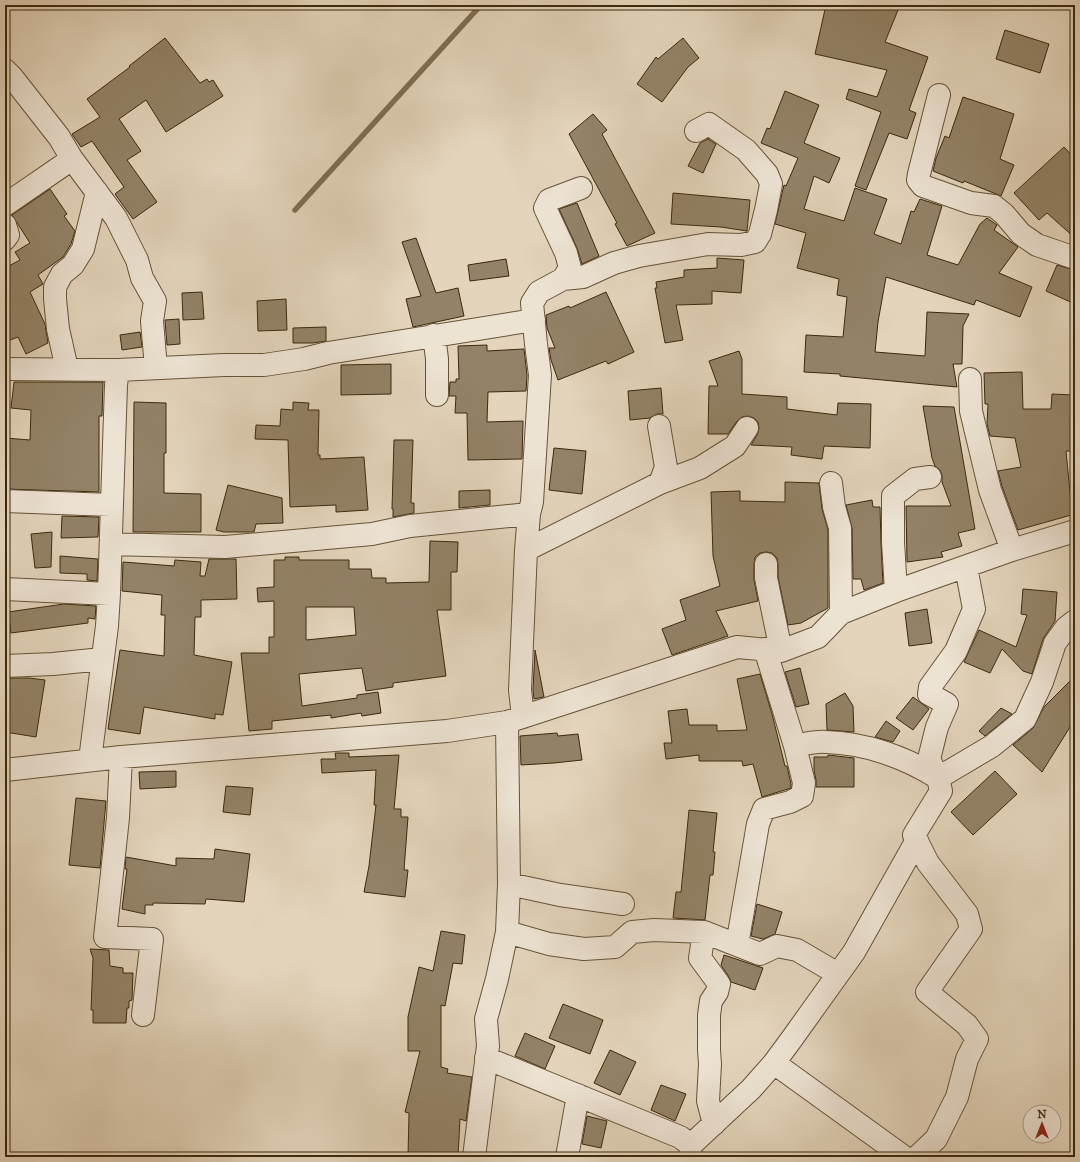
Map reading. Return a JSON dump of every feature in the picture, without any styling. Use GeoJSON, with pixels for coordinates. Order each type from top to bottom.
{"type":"FeatureCollection","features":[{"type":"Feature","properties":{"kind":"street"},"geometry":{"type":"LineString","coordinates":[[5,70],[59,137],[72,158],[116,218],[137,260],[142,278],[155,302],[152,321],[156,368]]}},
{"type":"Feature","properties":{"kind":"street"},"geometry":{"type":"LineString","coordinates":[[939,95],[918,178],[920,183],[931,189],[971,203],[994,206],[1004,214],[1021,234],[1037,245],[1075,258]]}},
{"type":"Feature","properties":{"kind":"street"},"geometry":{"type":"LineString","coordinates":[[474,1157],[488,1046],[486,1019],[497,979],[507,932],[515,719],[520,690],[526,550],[529,514],[532,502],[540,375],[532,303],[539,292],[563,279],[583,276],[614,263],[639,256],[708,244],[741,245],[755,242],[760,234],[771,184],[767,174],[746,150],[709,124],[696,131]]}},
{"type":"Feature","properties":{"kind":"street"},"geometry":{"type":"LineString","coordinates":[[5,205],[72,158]]}},
{"type":"Feature","properties":{"kind":"street"},"geometry":{"type":"LineString","coordinates":[[563,279],[570,268],[566,253],[545,208],[549,200],[581,188]]}},
{"type":"Feature","properties":{"kind":"street"},"geometry":{"type":"LineString","coordinates":[[66,370],[58,328],[55,300],[56,287],[62,274],[74,265],[83,249],[97,192]]}},
{"type":"Feature","properties":{"kind":"street"},"geometry":{"type":"LineString","coordinates":[[5,225],[8,235],[5,238]]}},
{"type":"Feature","properties":{"kind":"street"},"geometry":{"type":"LineString","coordinates":[[5,369],[118,370],[224,364],[264,365],[304,359],[328,353],[534,320]]}},
{"type":"Feature","properties":{"kind":"street"},"geometry":{"type":"LineString","coordinates":[[434,336],[437,359],[437,395]]}},
{"type":"Feature","properties":{"kind":"street"},"geometry":{"type":"LineString","coordinates":[[90,760],[109,594],[116,385],[118,370]]}},
{"type":"Feature","properties":{"kind":"street"},"geometry":{"type":"LineString","coordinates":[[970,379],[971,411],[990,490],[1012,550]]}},
{"type":"Feature","properties":{"kind":"street"},"geometry":{"type":"LineString","coordinates":[[659,426],[666,467],[660,482]]}},
{"type":"Feature","properties":{"kind":"street"},"geometry":{"type":"LineString","coordinates":[[526,550],[660,482],[700,468],[735,446],[747,428]]}},
{"type":"Feature","properties":{"kind":"street"},"geometry":{"type":"LineString","coordinates":[[896,591],[893,542],[893,496],[915,479],[930,477]]}},
{"type":"Feature","properties":{"kind":"street"},"geometry":{"type":"LineString","coordinates":[[831,483],[834,507],[840,528],[841,613]]}},
{"type":"Feature","properties":{"kind":"street"},"geometry":{"type":"LineString","coordinates":[[5,500],[112,505]]}},
{"type":"Feature","properties":{"kind":"street"},"geometry":{"type":"LineString","coordinates":[[111,544],[225,547],[372,534],[410,526],[529,514]]}},
{"type":"Feature","properties":{"kind":"street"},"geometry":{"type":"LineString","coordinates":[[5,770],[121,757],[446,731],[515,719],[738,647],[773,650],[818,637],[841,613],[896,591],[1012,550],[1075,531]]}},
{"type":"Feature","properties":{"kind":"street"},"geometry":{"type":"LineString","coordinates":[[737,944],[758,824],[764,809],[790,802],[802,796],[804,783],[773,650],[766,564]]}},
{"type":"Feature","properties":{"kind":"street"},"geometry":{"type":"LineString","coordinates":[[917,1157],[936,1139],[957,1097],[967,1059],[977,1039],[967,1025],[927,992],[971,928],[967,914],[928,863],[914,835],[940,791],[938,778],[930,759],[937,728],[948,704],[930,694],[930,687],[956,651],[974,609],[966,567]]}},
{"type":"Feature","properties":{"kind":"street"},"geometry":{"type":"LineString","coordinates":[[5,589],[109,594]]}},
{"type":"Feature","properties":{"kind":"street"},"geometry":{"type":"LineString","coordinates":[[938,778],[992,746],[1025,719],[1042,682],[1055,643],[1066,628],[1075,622]]}},
{"type":"Feature","properties":{"kind":"street"},"geometry":{"type":"LineString","coordinates":[[6,662],[53,664],[102,659]]}},
{"type":"Feature","properties":{"kind":"street"},"geometry":{"type":"LineString","coordinates":[[795,746],[824,741],[872,748],[925,769],[938,778]]}},
{"type":"Feature","properties":{"kind":"street"},"geometry":{"type":"LineString","coordinates":[[121,757],[118,818],[105,937],[152,939],[143,1015]]}},
{"type":"Feature","properties":{"kind":"street"},"geometry":{"type":"LineString","coordinates":[[486,1058],[680,1137],[691,1151],[714,1124],[774,1063],[854,952],[917,840]]}},
{"type":"Feature","properties":{"kind":"street"},"geometry":{"type":"LineString","coordinates":[[510,884],[560,895],[623,904]]}},
{"type":"Feature","properties":{"kind":"street"},"geometry":{"type":"LineString","coordinates":[[507,932],[549,944],[584,949],[615,947],[632,932],[654,930],[704,932],[760,954],[777,946],[797,950],[838,974]]}},
{"type":"Feature","properties":{"kind":"street"},"geometry":{"type":"LineString","coordinates":[[704,932],[700,958],[719,984],[717,992],[711,1001],[709,1015],[710,1064],[708,1101],[714,1124]]}},
{"type":"Feature","properties":{"kind":"street"},"geometry":{"type":"LineString","coordinates":[[774,1063],[904,1157]]}},
{"type":"Feature","properties":{"kind":"street"},"geometry":{"type":"LineString","coordinates":[[567,1157],[578,1095]]}},
{"type":"Feature","properties":{"kind":"building"},"geometry":{"type":"Polygon","coordinates":[[[826,5],[900,5],[885,42],[928,57],[909,110],[916,113],[907,139],[889,133],[866,190],[855,186],[881,112],[846,99],[849,89],[877,97],[887,70],[815,54],[826,5]]]}},
{"type":"Feature","properties":{"kind":"building"},"geometry":{"type":"Polygon","coordinates":[[[1005,30],[1049,44],[1040,73],[996,59],[1005,30]]]}},
{"type":"Feature","properties":{"kind":"building"},"geometry":{"type":"Polygon","coordinates":[[[165,38],[200,83],[207,79],[209,82],[213,80],[223,96],[166,132],[146,100],[119,119],[141,151],[127,160],[157,202],[133,219],[115,194],[124,187],[92,141],[81,147],[72,134],[100,117],[87,99],[130,67],[129,66],[165,38]]]}},
{"type":"Feature","properties":{"kind":"building"},"geometry":{"type":"Polygon","coordinates":[[[683,38],[699,58],[688,67],[662,102],[637,84],[656,57],[658,59],[683,38]]]}},
{"type":"Feature","properties":{"kind":"building"},"geometry":{"type":"Polygon","coordinates":[[[785,91],[819,105],[804,143],[840,158],[829,183],[814,176],[804,209],[844,221],[855,188],[887,199],[874,234],[901,244],[911,211],[914,212],[920,199],[942,206],[927,255],[958,265],[980,224],[987,218],[997,225],[994,230],[1018,247],[999,273],[1032,287],[1020,317],[976,300],[974,305],[886,277],[878,322],[875,352],[925,356],[927,312],[969,314],[963,326],[962,364],[953,364],[957,387],[840,376],[840,374],[804,372],[806,335],[843,337],[847,297],[837,295],[839,279],[797,268],[806,233],[775,224],[784,185],[786,186],[798,158],[761,143],[767,128],[770,129],[785,91]]]}},
{"type":"Feature","properties":{"kind":"building"},"geometry":{"type":"Polygon","coordinates":[[[963,97],[1014,114],[1000,159],[1014,165],[1001,196],[964,181],[963,183],[933,171],[936,158],[945,136],[949,138],[963,97]]]}},
{"type":"Feature","properties":{"kind":"building"},"geometry":{"type":"Polygon","coordinates":[[[593,114],[607,130],[602,134],[655,233],[627,246],[615,224],[617,223],[569,134],[593,114]]]}},
{"type":"Feature","properties":{"kind":"building"},"geometry":{"type":"Polygon","coordinates":[[[708,139],[716,144],[703,173],[688,166],[700,143],[708,139]]]}},
{"type":"Feature","properties":{"kind":"building"},"geometry":{"type":"Polygon","coordinates":[[[1064,147],[1075,159],[1075,238],[1047,213],[1039,220],[1014,193],[1064,147]]]}},
{"type":"Feature","properties":{"kind":"building"},"geometry":{"type":"Polygon","coordinates":[[[50,189],[67,214],[64,216],[75,231],[71,244],[63,257],[38,275],[43,284],[30,292],[45,324],[48,343],[26,354],[18,337],[5,342],[5,268],[20,260],[15,252],[30,243],[12,215],[50,189]]]}},
{"type":"Feature","properties":{"kind":"building"},"geometry":{"type":"Polygon","coordinates":[[[673,193],[750,200],[747,231],[721,227],[671,224],[673,193]]]}},
{"type":"Feature","properties":{"kind":"building"},"geometry":{"type":"Polygon","coordinates":[[[577,203],[599,256],[582,264],[577,248],[559,209],[577,203]]]}},
{"type":"Feature","properties":{"kind":"building"},"geometry":{"type":"Polygon","coordinates":[[[416,238],[436,293],[458,288],[464,316],[413,327],[406,299],[421,296],[402,242],[416,238]]]}},
{"type":"Feature","properties":{"kind":"building"},"geometry":{"type":"Polygon","coordinates":[[[717,258],[744,260],[741,293],[712,291],[712,304],[676,305],[683,340],[665,343],[655,288],[657,288],[656,282],[684,277],[684,270],[717,268],[717,258]]]}},
{"type":"Feature","properties":{"kind":"building"},"geometry":{"type":"Polygon","coordinates":[[[506,259],[509,276],[470,281],[468,265],[506,259]]]}},
{"type":"Feature","properties":{"kind":"building"},"geometry":{"type":"Polygon","coordinates":[[[1057,265],[1075,270],[1075,304],[1046,291],[1057,265]]]}},
{"type":"Feature","properties":{"kind":"building"},"geometry":{"type":"Polygon","coordinates":[[[202,292],[204,319],[183,320],[182,293],[202,292]]]}},
{"type":"Feature","properties":{"kind":"building"},"geometry":{"type":"Polygon","coordinates":[[[606,292],[634,352],[608,364],[606,361],[558,380],[551,360],[549,348],[555,348],[547,328],[546,315],[569,306],[570,308],[606,292]]]}},
{"type":"Feature","properties":{"kind":"building"},"geometry":{"type":"Polygon","coordinates":[[[286,299],[287,330],[258,331],[257,301],[286,299]]]}},
{"type":"Feature","properties":{"kind":"building"},"geometry":{"type":"Polygon","coordinates":[[[179,319],[180,344],[167,345],[165,320],[179,319]]]}},
{"type":"Feature","properties":{"kind":"building"},"geometry":{"type":"Polygon","coordinates":[[[326,327],[326,341],[313,343],[293,343],[293,328],[326,327]]]}},
{"type":"Feature","properties":{"kind":"building"},"geometry":{"type":"Polygon","coordinates":[[[140,332],[142,347],[122,350],[120,335],[140,332]]]}},
{"type":"Feature","properties":{"kind":"building"},"geometry":{"type":"Polygon","coordinates":[[[487,345],[487,351],[524,349],[527,375],[526,391],[488,392],[487,422],[523,421],[522,459],[468,460],[467,413],[455,413],[456,396],[449,396],[450,382],[456,382],[456,379],[459,379],[458,346],[487,345]]]}},
{"type":"Feature","properties":{"kind":"building"},"geometry":{"type":"Polygon","coordinates":[[[739,351],[742,359],[742,394],[787,397],[787,409],[837,415],[838,403],[871,404],[870,448],[824,446],[822,459],[791,455],[792,447],[751,445],[759,428],[758,422],[754,418],[748,416],[742,417],[737,421],[728,434],[708,434],[709,386],[718,386],[709,361],[739,351]]]}},
{"type":"Feature","properties":{"kind":"building"},"geometry":{"type":"Polygon","coordinates":[[[391,364],[391,394],[341,395],[341,365],[391,364]]]}},
{"type":"Feature","properties":{"kind":"building"},"geometry":{"type":"Polygon","coordinates":[[[1022,372],[1023,409],[1051,409],[1052,394],[1074,395],[1074,451],[1066,451],[1070,492],[1075,508],[1075,514],[1018,530],[998,471],[1021,467],[1015,438],[990,436],[987,424],[988,404],[985,404],[984,373],[1022,372]]]}},
{"type":"Feature","properties":{"kind":"building"},"geometry":{"type":"Polygon","coordinates":[[[14,382],[103,382],[102,416],[99,416],[99,492],[5,489],[5,438],[30,440],[31,410],[11,408],[14,382]]]}},
{"type":"Feature","properties":{"kind":"building"},"geometry":{"type":"Polygon","coordinates":[[[661,388],[663,414],[657,414],[650,418],[630,420],[628,391],[661,388]]]}},
{"type":"Feature","properties":{"kind":"building"},"geometry":{"type":"Polygon","coordinates":[[[134,402],[166,403],[164,493],[201,494],[201,532],[133,532],[134,402]]]}},
{"type":"Feature","properties":{"kind":"building"},"geometry":{"type":"Polygon","coordinates":[[[293,402],[309,403],[308,410],[319,410],[318,455],[320,455],[320,459],[364,457],[368,510],[336,512],[336,505],[290,507],[288,440],[255,439],[256,425],[280,426],[281,409],[293,410],[293,402]]]}},
{"type":"Feature","properties":{"kind":"building"},"geometry":{"type":"Polygon","coordinates":[[[923,406],[954,407],[975,529],[958,533],[962,546],[941,552],[943,557],[907,562],[906,506],[951,506],[942,482],[942,475],[940,470],[935,466],[932,458],[923,406]]]}},
{"type":"Feature","properties":{"kind":"building"},"geometry":{"type":"Polygon","coordinates":[[[394,440],[413,440],[411,503],[414,503],[414,513],[393,517],[392,509],[394,440]]]}},
{"type":"Feature","properties":{"kind":"building"},"geometry":{"type":"Polygon","coordinates":[[[554,448],[586,451],[582,494],[549,490],[554,448]]]}},
{"type":"Feature","properties":{"kind":"building"},"geometry":{"type":"Polygon","coordinates":[[[785,482],[819,483],[822,509],[828,530],[828,608],[801,623],[788,625],[778,577],[777,558],[772,553],[760,553],[755,557],[754,564],[754,580],[758,601],[716,611],[728,636],[672,655],[662,629],[686,620],[680,600],[720,586],[713,556],[711,492],[740,491],[740,501],[785,502],[785,482]]]}},
{"type":"Feature","properties":{"kind":"building"},"geometry":{"type":"Polygon","coordinates":[[[228,485],[282,498],[283,523],[256,524],[254,532],[224,532],[216,530],[228,485]]]}},
{"type":"Feature","properties":{"kind":"building"},"geometry":{"type":"Polygon","coordinates":[[[490,490],[490,505],[459,508],[459,491],[490,490]]]}},
{"type":"Feature","properties":{"kind":"building"},"geometry":{"type":"Polygon","coordinates":[[[872,500],[873,507],[880,507],[883,583],[864,590],[861,579],[853,579],[852,528],[846,505],[872,500]]]}},
{"type":"Feature","properties":{"kind":"building"},"geometry":{"type":"Polygon","coordinates":[[[62,516],[99,517],[98,537],[61,538],[62,516]]]}},
{"type":"Feature","properties":{"kind":"building"},"geometry":{"type":"Polygon","coordinates":[[[52,532],[51,567],[35,568],[31,534],[52,532]]]}},
{"type":"Feature","properties":{"kind":"building"},"geometry":{"type":"Polygon","coordinates":[[[430,541],[458,542],[457,572],[451,572],[451,610],[437,610],[446,676],[393,683],[393,687],[366,691],[362,668],[299,674],[302,706],[357,698],[357,695],[378,692],[381,713],[362,716],[361,713],[331,718],[331,715],[272,721],[272,729],[249,731],[241,653],[269,653],[269,637],[274,637],[274,601],[258,602],[257,588],[274,587],[274,560],[285,560],[285,557],[299,557],[299,560],[349,560],[349,569],[371,569],[372,578],[386,578],[386,583],[429,582],[430,541]],[[306,607],[306,640],[356,635],[354,607],[306,607]]]}},
{"type":"Feature","properties":{"kind":"building"},"geometry":{"type":"Polygon","coordinates":[[[60,556],[98,559],[97,581],[87,580],[87,574],[60,573],[60,556]]]}},
{"type":"Feature","properties":{"kind":"building"},"geometry":{"type":"Polygon","coordinates":[[[209,559],[236,559],[237,599],[201,600],[201,617],[195,617],[194,655],[232,662],[223,715],[215,714],[215,719],[144,707],[140,734],[108,729],[120,650],[164,656],[165,615],[161,615],[162,595],[122,591],[123,562],[174,566],[175,560],[201,562],[200,576],[205,576],[209,559]]]}},
{"type":"Feature","properties":{"kind":"building"},"geometry":{"type":"Polygon","coordinates":[[[1023,589],[1057,592],[1055,621],[1043,639],[1032,674],[1023,671],[1002,649],[990,673],[964,662],[979,630],[1016,647],[1027,615],[1021,614],[1023,589]]]}},
{"type":"Feature","properties":{"kind":"building"},"geometry":{"type":"Polygon","coordinates":[[[64,604],[96,606],[95,619],[88,618],[88,623],[11,633],[8,612],[64,604]]]}},
{"type":"Feature","properties":{"kind":"building"},"geometry":{"type":"Polygon","coordinates":[[[927,609],[932,643],[909,646],[905,613],[927,609]]]}},
{"type":"Feature","properties":{"kind":"building"},"geometry":{"type":"Polygon","coordinates":[[[535,650],[544,697],[534,699],[533,690],[535,650]]]}},
{"type":"Feature","properties":{"kind":"building"},"geometry":{"type":"Polygon","coordinates":[[[800,668],[809,704],[796,707],[785,672],[800,668]]]}},
{"type":"Feature","properties":{"kind":"building"},"geometry":{"type":"Polygon","coordinates":[[[760,674],[785,766],[787,766],[791,788],[762,797],[753,764],[743,766],[742,761],[699,761],[699,755],[666,759],[664,743],[672,743],[668,711],[687,709],[689,725],[717,725],[717,731],[747,730],[737,679],[760,674]]]}},
{"type":"Feature","properties":{"kind":"building"},"geometry":{"type":"Polygon","coordinates":[[[1075,676],[1075,719],[1042,772],[1013,745],[1033,728],[1044,707],[1075,676]]]}},
{"type":"Feature","properties":{"kind":"building"},"geometry":{"type":"Polygon","coordinates":[[[5,678],[45,680],[36,737],[5,732],[5,678]]]}},
{"type":"Feature","properties":{"kind":"building"},"geometry":{"type":"Polygon","coordinates":[[[845,693],[853,706],[854,732],[827,730],[826,704],[845,693]]]}},
{"type":"Feature","properties":{"kind":"building"},"geometry":{"type":"Polygon","coordinates":[[[913,697],[929,709],[913,730],[896,718],[913,697]]]}},
{"type":"Feature","properties":{"kind":"building"},"geometry":{"type":"Polygon","coordinates":[[[1001,708],[1012,714],[985,736],[979,731],[1001,708]]]}},
{"type":"Feature","properties":{"kind":"building"},"geometry":{"type":"Polygon","coordinates":[[[886,721],[900,731],[893,742],[875,737],[886,721]]]}},
{"type":"Feature","properties":{"kind":"building"},"geometry":{"type":"Polygon","coordinates":[[[557,733],[558,736],[578,734],[582,760],[521,765],[520,736],[557,733]]]}},
{"type":"Feature","properties":{"kind":"building"},"geometry":{"type":"Polygon","coordinates":[[[335,753],[349,753],[349,757],[399,755],[394,809],[401,809],[401,817],[408,817],[404,870],[408,870],[405,897],[364,892],[369,866],[376,805],[374,805],[376,770],[322,773],[321,759],[336,759],[335,753]]]}},
{"type":"Feature","properties":{"kind":"building"},"geometry":{"type":"Polygon","coordinates":[[[828,755],[854,758],[854,787],[816,787],[814,757],[828,757],[828,755]]]}},
{"type":"Feature","properties":{"kind":"building"},"geometry":{"type":"Polygon","coordinates":[[[176,771],[176,787],[140,789],[139,772],[176,771]]]}},
{"type":"Feature","properties":{"kind":"building"},"geometry":{"type":"Polygon","coordinates":[[[995,771],[1017,794],[973,835],[951,812],[995,771]]]}},
{"type":"Feature","properties":{"kind":"building"},"geometry":{"type":"Polygon","coordinates":[[[226,786],[253,788],[250,815],[223,812],[226,786]]]}},
{"type":"Feature","properties":{"kind":"building"},"geometry":{"type":"Polygon","coordinates":[[[76,798],[106,801],[100,868],[69,865],[76,798]]]}},
{"type":"Feature","properties":{"kind":"building"},"geometry":{"type":"Polygon","coordinates":[[[689,810],[717,813],[713,852],[715,852],[713,875],[710,875],[705,920],[673,918],[676,892],[681,892],[689,810]]]}},
{"type":"Feature","properties":{"kind":"building"},"geometry":{"type":"Polygon","coordinates":[[[215,849],[250,854],[244,902],[206,899],[205,904],[153,903],[153,905],[145,905],[145,914],[122,909],[127,869],[125,869],[126,857],[176,866],[176,858],[214,859],[215,849]]]}},
{"type":"Feature","properties":{"kind":"building"},"geometry":{"type":"Polygon","coordinates":[[[757,904],[782,912],[775,934],[763,939],[751,936],[757,904]]]}},
{"type":"Feature","properties":{"kind":"building"},"geometry":{"type":"Polygon","coordinates":[[[441,931],[465,935],[462,964],[453,963],[445,1006],[441,1005],[441,1067],[448,1069],[447,1073],[472,1077],[466,1121],[460,1119],[458,1157],[408,1157],[409,1113],[405,1112],[420,1051],[408,1051],[408,1017],[419,967],[433,971],[441,931]]]}},
{"type":"Feature","properties":{"kind":"building"},"geometry":{"type":"Polygon","coordinates":[[[90,949],[109,950],[110,966],[123,968],[123,973],[133,973],[132,1000],[129,1001],[129,1008],[127,1008],[126,1023],[93,1023],[93,1010],[91,1010],[93,958],[90,949]]]}},
{"type":"Feature","properties":{"kind":"building"},"geometry":{"type":"Polygon","coordinates":[[[724,955],[763,968],[755,990],[731,982],[721,965],[724,955]]]}},
{"type":"Feature","properties":{"kind":"building"},"geometry":{"type":"Polygon","coordinates":[[[563,1004],[603,1020],[590,1054],[549,1038],[563,1004]]]}},
{"type":"Feature","properties":{"kind":"building"},"geometry":{"type":"Polygon","coordinates":[[[525,1033],[555,1046],[545,1069],[515,1056],[525,1033]]]}},
{"type":"Feature","properties":{"kind":"building"},"geometry":{"type":"Polygon","coordinates":[[[610,1050],[636,1062],[620,1095],[594,1083],[610,1050]]]}},
{"type":"Feature","properties":{"kind":"building"},"geometry":{"type":"Polygon","coordinates":[[[661,1085],[686,1094],[675,1121],[651,1110],[661,1085]]]}},
{"type":"Feature","properties":{"kind":"building"},"geometry":{"type":"Polygon","coordinates":[[[587,1116],[607,1121],[601,1148],[582,1144],[587,1116]]]}},
{"type":"Feature","properties":{"kind":"waterway"},"geometry":{"type":"LineString","coordinates":[[295,210],[481,5]]}}]}
